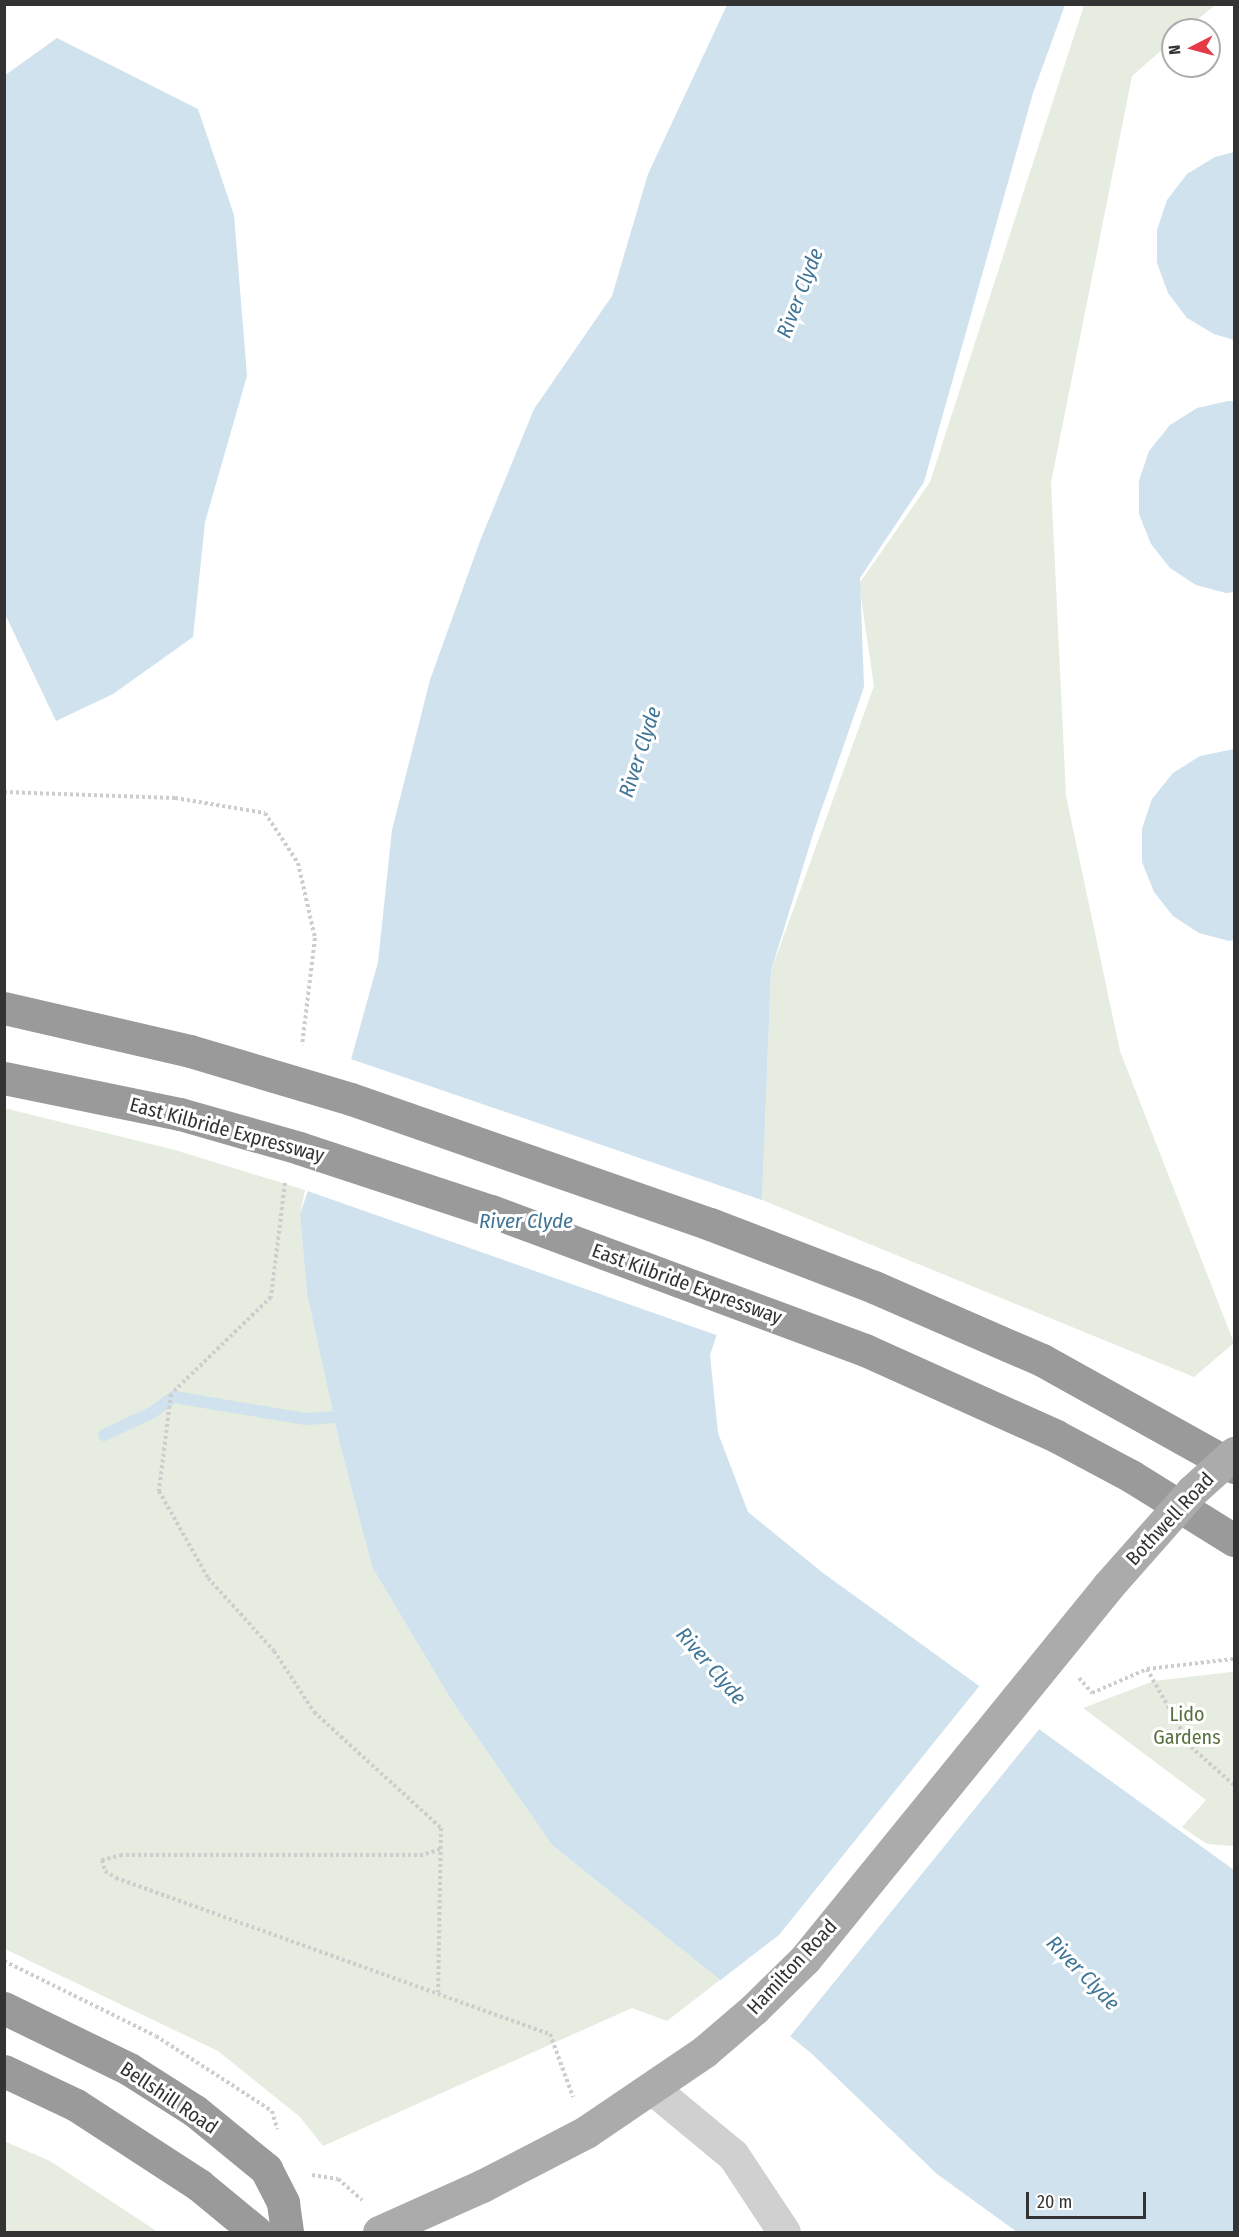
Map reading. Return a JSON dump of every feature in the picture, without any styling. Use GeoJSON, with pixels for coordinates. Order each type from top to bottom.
{"type":"FeatureCollection","features":[{"type":"Feature","properties":{"kind":"highway"},"geometry":{"type":"LineString","coordinates":[[4,1008],[190,1051],[362,1103],[710,1224],[874,1287],[1042,1360],[1234,1467]]}},
{"type":"Feature","properties":{"kind":"highway","name":"East Kilbride Expressway"},"geometry":{"type":"LineString","coordinates":[[4,1078],[180,1114],[299,1148],[491,1211],[865,1350],[1056,1436],[1131,1476],[1234,1540]]}},
{"type":"Feature","properties":{"kind":"highway","name":"Bellshill Road"},"geometry":{"type":"LineString","coordinates":[[4,2008],[129,2069],[195,2111],[266,2169],[283,2203],[287,2232]]}},
{"type":"Feature","properties":{"kind":"highway"},"geometry":{"type":"LineString","coordinates":[[4,2071],[76,2105],[199,2186],[256,2232]]}},
{"type":"Feature","properties":{"kind":"main road","name":"Bothwell Road"},"geometry":{"type":"LineString","coordinates":[[1108,1586],[1192,1491],[1234,1453]]}},
{"type":"Feature","properties":{"kind":"main road","name":"Hamilton Road"},"geometry":{"type":"LineString","coordinates":[[379,2232],[482,2186],[586,2132],[705,2051],[805,1959],[1057,1670],[1108,1586]]}},
{"type":"Feature","properties":{"kind":"street"},"geometry":{"type":"LineString","coordinates":[[652,2088],[733,2155],[784,2232]]}},
{"type":"Feature","properties":{"kind":"path"},"geometry":{"type":"LineString","coordinates":[[171,1394],[159,1491],[208,1578],[274,1651],[314,1712],[441,1828],[438,1992]]}},
{"type":"Feature","properties":{"kind":"path"},"geometry":{"type":"LineString","coordinates":[[1057,1670],[1092,1693],[1147,1669],[1234,1659]]}},
{"type":"Feature","properties":{"kind":"path"},"geometry":{"type":"LineString","coordinates":[[1147,1669],[1191,1747],[1234,1785]]}},
{"type":"Feature","properties":{"kind":"path"},"geometry":{"type":"LineString","coordinates":[[440,1849],[423,1855],[122,1855],[102,1860],[105,1871],[116,1878],[550,2034],[586,2132]]}},
{"type":"Feature","properties":{"kind":"green space"},"geometry":{"type":"Polygon","coordinates":[[[1084,5],[1215,5],[1199,18],[1161,18],[1161,51],[1132,76],[1051,483],[1066,796],[1120,1051],[1234,1343],[1194,1377],[762,1200],[771,971],[874,686],[859,584],[930,482],[1084,5]]]}},
{"type":"Feature","properties":{"kind":"green space"},"geometry":{"type":"Polygon","coordinates":[[[4,1108],[175,1150],[305,1190],[300,1214],[307,1294],[339,1441],[372,1567],[452,1701],[552,1845],[720,1980],[667,2021],[632,2008],[323,2146],[300,2117],[218,2051],[5,1949],[4,1108]]]}},
{"type":"Feature","properties":{"kind":"green space","name":"Lido Gardens"},"geometry":{"type":"Polygon","coordinates":[[[1234,1673],[1234,1846],[1207,1844],[1182,1827],[1206,1800],[1083,1708],[1154,1681],[1234,1673]]]}},
{"type":"Feature","properties":{"kind":"green space"},"geometry":{"type":"Polygon","coordinates":[[[4,2141],[50,2161],[158,2232],[5,2232],[4,2141]]]}},
{"type":"Feature","properties":{"kind":"water","name":"River Clyde"},"geometry":{"type":"Polygon","coordinates":[[[727,5],[1065,5],[1033,93],[924,482],[860,578],[864,687],[814,831],[771,971],[762,1200],[710,1355],[718,1433],[748,1512],[823,1573],[1234,1870],[1234,2232],[1017,2232],[937,2174],[811,2053],[552,1845],[452,1701],[372,1567],[339,1441],[307,1294],[300,1214],[344,1085],[378,962],[392,830],[430,680],[480,541],[534,409],[612,296],[648,174],[727,5]]]}},
{"type":"Feature","properties":{"kind":"water"},"geometry":{"type":"Polygon","coordinates":[[[57,38],[198,109],[234,215],[247,376],[205,522],[193,637],[113,694],[56,721],[5,614],[4,76],[57,38]]]}},
{"type":"Feature","properties":{"kind":"water"},"geometry":{"type":"Polygon","coordinates":[[[1234,152],[1234,340],[1214,334],[1187,318],[1168,293],[1157,263],[1157,230],[1167,200],[1187,174],[1215,157],[1234,152]]]}},
{"type":"Feature","properties":{"kind":"water"},"geometry":{"type":"Polygon","coordinates":[[[1234,401],[1234,592],[1226,593],[1196,585],[1170,568],[1151,544],[1139,514],[1139,481],[1149,451],[1170,425],[1197,408],[1234,401]]]}},
{"type":"Feature","properties":{"kind":"water"},"geometry":{"type":"Polygon","coordinates":[[[1234,749],[1234,940],[1229,941],[1199,933],[1173,916],[1154,892],[1142,862],[1142,829],[1152,799],[1173,773],[1200,756],[1234,749]]]}},
{"type":"Feature","properties":{"kind":"pier"},"geometry":{"type":"Polygon","coordinates":[[[348,1058],[765,1201],[719,1336],[302,1189],[348,1058]]]}},
{"type":"Feature","properties":{"kind":"pier"},"geometry":{"type":"Polygon","coordinates":[[[981,1684],[1041,1727],[788,2039],[718,1982],[779,1935],[981,1684]]]}},
{"type":"Feature","properties":{"kind":"waterway"},"geometry":{"type":"LineString","coordinates":[[104,1435],[153,1412],[174,1397],[306,1419],[349,1416]]}}]}
